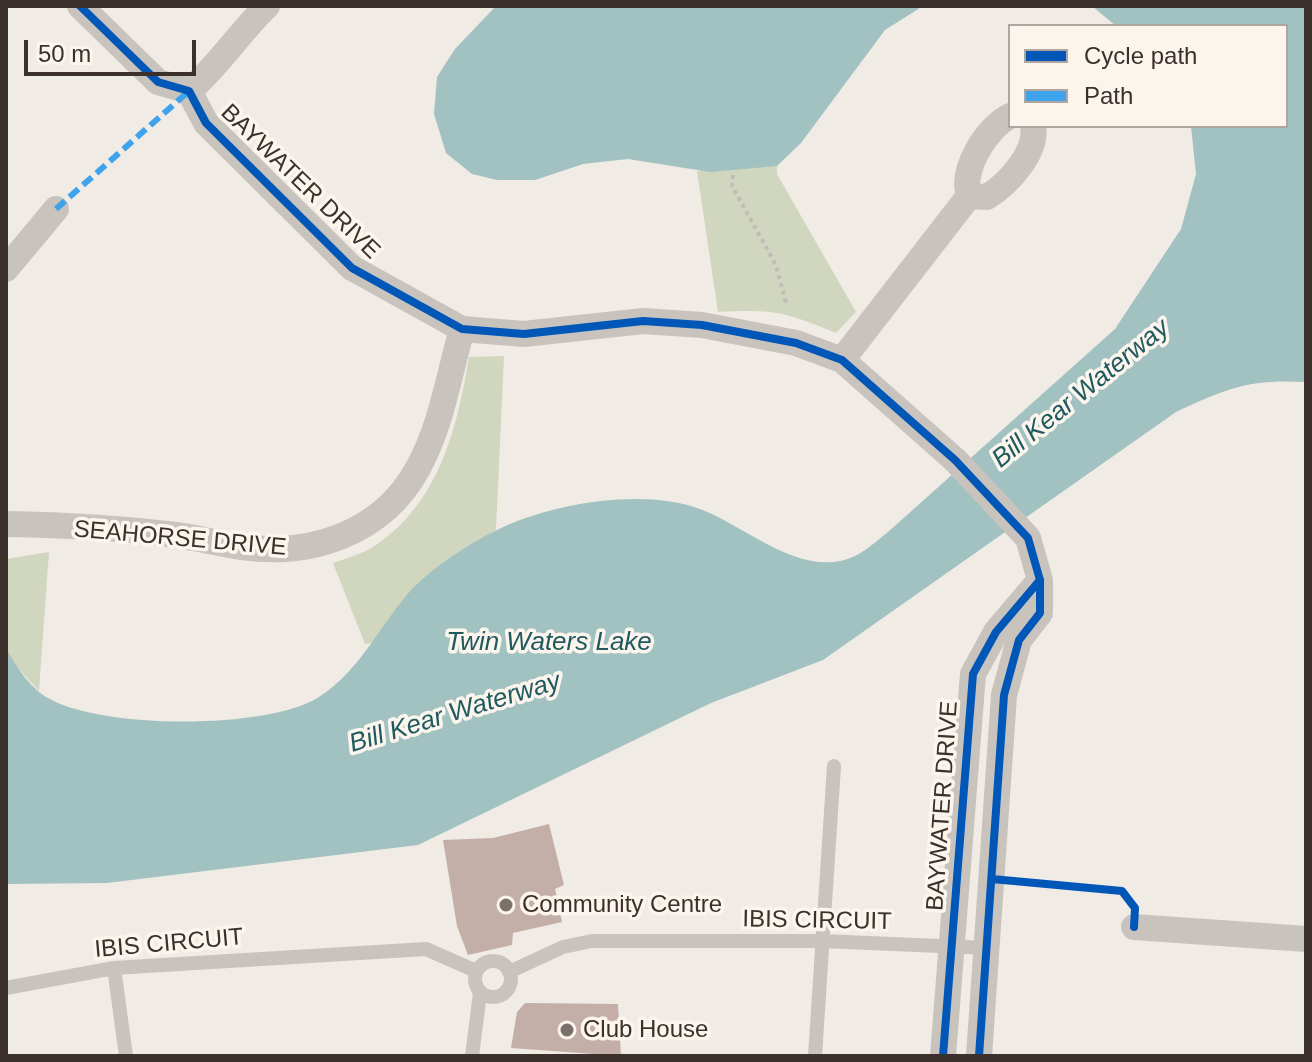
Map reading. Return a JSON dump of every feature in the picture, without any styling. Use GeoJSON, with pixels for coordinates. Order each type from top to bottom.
{"type":"FeatureCollection","features":[{"type":"Feature","properties":{"kind":"street"},"geometry":{"type":"LineString","coordinates":[[80,6],[158,82],[189,91],[210,73],[239,34],[267,6]]}},
{"type":"Feature","properties":{"kind":"street","name":"BAYWATER DRIVE"},"geometry":{"type":"LineString","coordinates":[[189,91],[206,123],[352,268],[462,329],[524,334],[643,321],[702,325],[796,343],[842,360],[955,460],[1028,538],[1040,580],[1040,613],[1019,640],[1004,695],[979,1056]]}},
{"type":"Feature","properties":{"kind":"street"},"geometry":{"type":"LineString","coordinates":[[842,360],[969,196],[966,180],[974,158],[1008,118]]}},
{"type":"Feature","properties":{"kind":"street"},"geometry":{"type":"LineString","coordinates":[[969,196],[987,197],[1012,175],[1031,146],[1033,128]]}},
{"type":"Feature","properties":{"kind":"street"},"geometry":{"type":"LineString","coordinates":[[6,269],[56,209]]}},
{"type":"Feature","properties":{"kind":"street","name":"SEAHORSE DRIVE"},"geometry":{"type":"LineString","coordinates":[[6,524],[175,535],[244,548],[299,550],[355,531],[381,514],[402,492],[418,468],[431,438],[462,329]]}},
{"type":"Feature","properties":{"kind":"street","name":"BAYWATER DRIVE"},"geometry":{"type":"LineString","coordinates":[[943,1056],[973,674],[996,632],[1040,580]]}},
{"type":"Feature","properties":{"kind":"street"},"geometry":{"type":"LineString","coordinates":[[1134,927],[1306,939]]}},
{"type":"Feature","properties":{"kind":"lane"},"geometry":{"type":"LineString","coordinates":[[815,1056],[834,766]]}},
{"type":"Feature","properties":{"kind":"lane","name":"IBIS CIRCUIT"},"geometry":{"type":"LineString","coordinates":[[509,972],[563,947],[592,941],[822,941],[987,948]]}},
{"type":"Feature","properties":{"kind":"lane","name":"IBIS CIRCUIT"},"geometry":{"type":"LineString","coordinates":[[6,988],[114,968],[426,949],[476,971]]}},
{"type":"Feature","properties":{"kind":"lane"},"geometry":{"type":"LineString","coordinates":[[472,1056],[480,993],[475,984],[476,971],[493,961],[502,963],[509,972],[510,984],[503,994],[494,997],[480,993]]}},
{"type":"Feature","properties":{"kind":"lane"},"geometry":{"type":"LineString","coordinates":[[114,968],[126,1056]]}},
{"type":"Feature","properties":{"kind":"path"},"geometry":{"type":"LineString","coordinates":[[733,175],[732,186],[776,265],[786,303]]}},
{"type":"Feature","properties":{"kind":"green space"},"geometry":{"type":"Polygon","coordinates":[[[777,166],[777,174],[856,312],[836,333],[779,314],[718,312],[697,171],[777,166]]]}},
{"type":"Feature","properties":{"kind":"green space"},"geometry":{"type":"Polygon","coordinates":[[[504,356],[496,530],[455,554],[414,588],[373,643],[365,644],[333,563],[373,547],[396,529],[414,509],[429,487],[451,437],[469,357],[504,356]]]}},
{"type":"Feature","properties":{"kind":"green space"},"geometry":{"type":"Polygon","coordinates":[[[49,552],[39,691],[15,665],[6,648],[6,559],[49,552]]]}},
{"type":"Feature","properties":{"kind":"water"},"geometry":{"type":"Polygon","coordinates":[[[496,6],[923,6],[885,30],[801,143],[777,166],[710,172],[628,159],[583,164],[535,180],[497,180],[472,174],[446,153],[434,114],[437,77],[455,49],[496,6]]]}},
{"type":"Feature","properties":{"kind":"water","name":"Twin Waters Lake"},"geometry":{"type":"Polygon","coordinates":[[[1092,6],[1306,6],[1306,382],[1269,382],[1239,387],[1176,412],[823,660],[711,703],[418,845],[107,883],[6,884],[6,648],[18,669],[35,688],[48,698],[72,708],[143,720],[225,720],[295,708],[319,697],[347,674],[401,602],[432,571],[486,536],[542,513],[568,506],[623,499],[674,502],[716,516],[776,549],[818,562],[838,561],[859,554],[888,532],[1115,329],[1181,229],[1196,174],[1191,128],[1288,128],[1288,24],[1114,24],[1092,6]]]}},
{"type":"Feature","properties":{"kind":"building","name":"Community Centre"},"geometry":{"type":"Polygon","coordinates":[[[549,824],[564,885],[555,889],[562,922],[513,933],[512,945],[468,955],[457,926],[443,840],[493,838],[549,824]]]}},
{"type":"Feature","properties":{"kind":"building","name":"Club House"},"geometry":{"type":"Polygon","coordinates":[[[525,1003],[618,1004],[621,1056],[511,1048],[517,1012],[525,1003]]]}},
{"type":"Feature","properties":{"kind":"marked path"},"geometry":{"type":"LineString","coordinates":[[56,209],[189,91]]}},
{"type":"Feature","properties":{"kind":"cycle path"},"geometry":{"type":"LineString","coordinates":[[80,6],[158,82],[189,91],[206,123],[352,268],[462,329],[524,334],[643,321],[702,325],[796,343],[842,360],[955,460],[1028,538],[1040,580],[1040,613],[1019,640],[1004,695],[979,1056]]}},
{"type":"Feature","properties":{"kind":"cycle path"},"geometry":{"type":"LineString","coordinates":[[943,1056],[973,674],[996,632],[1040,580]]}},
{"type":"Feature","properties":{"kind":"cycle path"},"geometry":{"type":"LineString","coordinates":[[992,879],[1122,891],[1135,908],[1134,927]]}},
{"type":"Feature","properties":{"kind":"place","name":"Community Centre"},"geometry":{"type":"Point","coordinates":[506,905]}},
{"type":"Feature","properties":{"kind":"place","name":"Club House"},"geometry":{"type":"Point","coordinates":[567,1030]}},
{"type":"Feature","properties":{"kind":"water label","name":"Bill Kear Waterway"},"geometry":{"type":"Point","coordinates":[1081,394]}},
{"type":"Feature","properties":{"kind":"water label","name":"Bill Kear Waterway"},"geometry":{"type":"Point","coordinates":[455,713]}}]}
